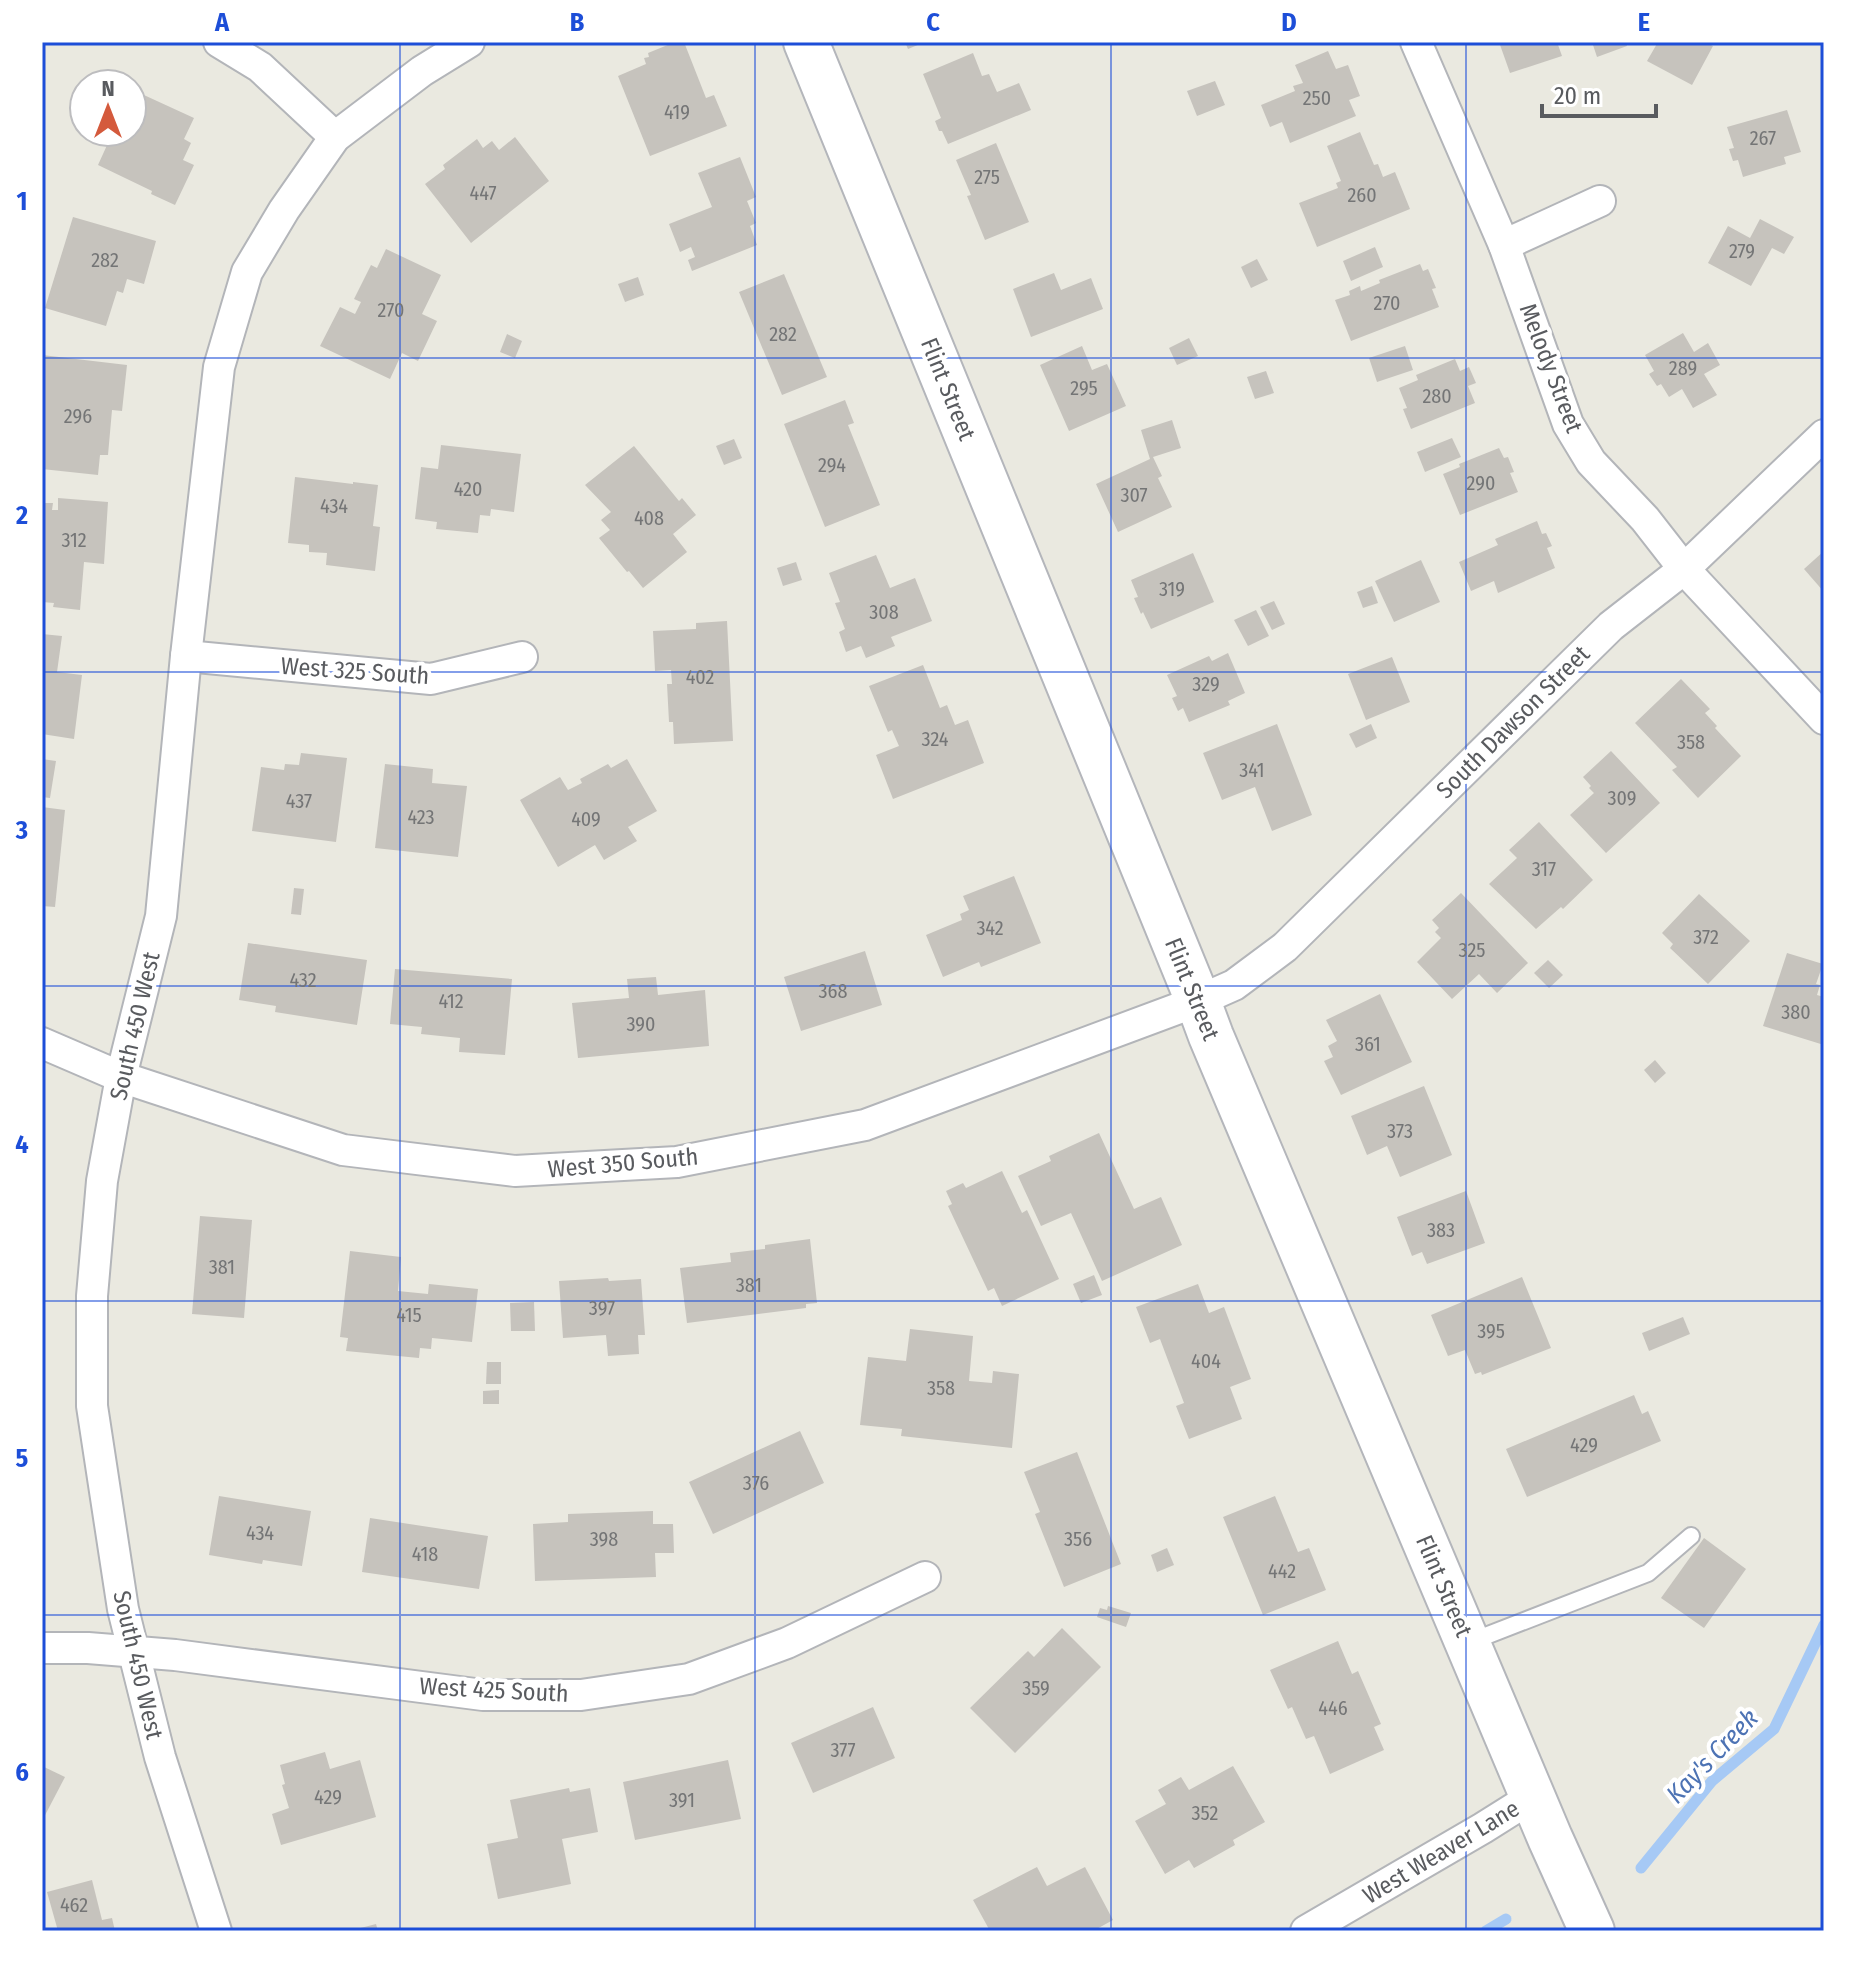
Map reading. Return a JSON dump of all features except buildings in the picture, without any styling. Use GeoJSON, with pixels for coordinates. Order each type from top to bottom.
{"type":"FeatureCollection","features":[{"type":"Feature","properties":{"kind":"street"},"geometry":{"type":"LineString","coordinates":[[219,42],[260,67],[335,137]]}},
{"type":"Feature","properties":{"kind":"street","name":"South 450 West"},"geometry":{"type":"LineString","coordinates":[[216,1931],[160,1757],[133,1652],[123,1609],[92,1406],[92,1296],[102,1181],[121,1077],[161,916],[186,656],[219,367],[247,272],[284,210],[335,137],[422,71],[469,42]]}},
{"type":"Feature","properties":{"kind":"street","name":"Flint Street"},"geometry":{"type":"LineString","coordinates":[[806,42],[1217,1050],[1592,1931]]}},
{"type":"Feature","properties":{"kind":"street","name":"Melody Street"},"geometry":{"type":"LineString","coordinates":[[1416,42],[1504,245],[1568,424],[1591,462],[1645,519],[1684,569],[1824,719]]}},
{"type":"Feature","properties":{"kind":"street"},"geometry":{"type":"LineString","coordinates":[[1504,245],[1600,201]]}},
{"type":"Feature","properties":{"kind":"street","name":"South Dawson Street"},"geometry":{"type":"LineString","coordinates":[[1198,1001],[1234,985],[1285,947],[1611,626],[1684,569],[1824,435]]}},
{"type":"Feature","properties":{"kind":"street","name":"West 325 South"},"geometry":{"type":"LineString","coordinates":[[186,656],[431,679],[522,657]]}},
{"type":"Feature","properties":{"kind":"street","name":"West 350 South"},"geometry":{"type":"LineString","coordinates":[[42,1043],[121,1077],[343,1150],[515,1171],[677,1162],[865,1125],[1198,1001]]}},
{"type":"Feature","properties":{"kind":"street","name":"West 425 South"},"geometry":{"type":"LineString","coordinates":[[42,1648],[88,1648],[249,1664],[483,1695],[581,1695],[689,1679],[787,1643],[925,1577]]}},
{"type":"Feature","properties":{"kind":"street","name":"West Weaver Lane"},"geometry":{"type":"LineString","coordinates":[[1306,1931],[1534,1796]]}},
{"type":"Feature","properties":{"kind":"lane"},"geometry":{"type":"LineString","coordinates":[[1468,1643],[1648,1573],[1691,1536]]}},
{"type":"Feature","properties":{"kind":"waterway","name":"Kay's Creek"},"geometry":{"type":"LineString","coordinates":[[1641,1868],[1712,1781],[1774,1729],[1824,1625]]}},
{"type":"Feature","properties":{"kind":"waterway","name":"Kay's Creek"},"geometry":{"type":"LineString","coordinates":[[1486,1931],[1506,1919]]}}]}
